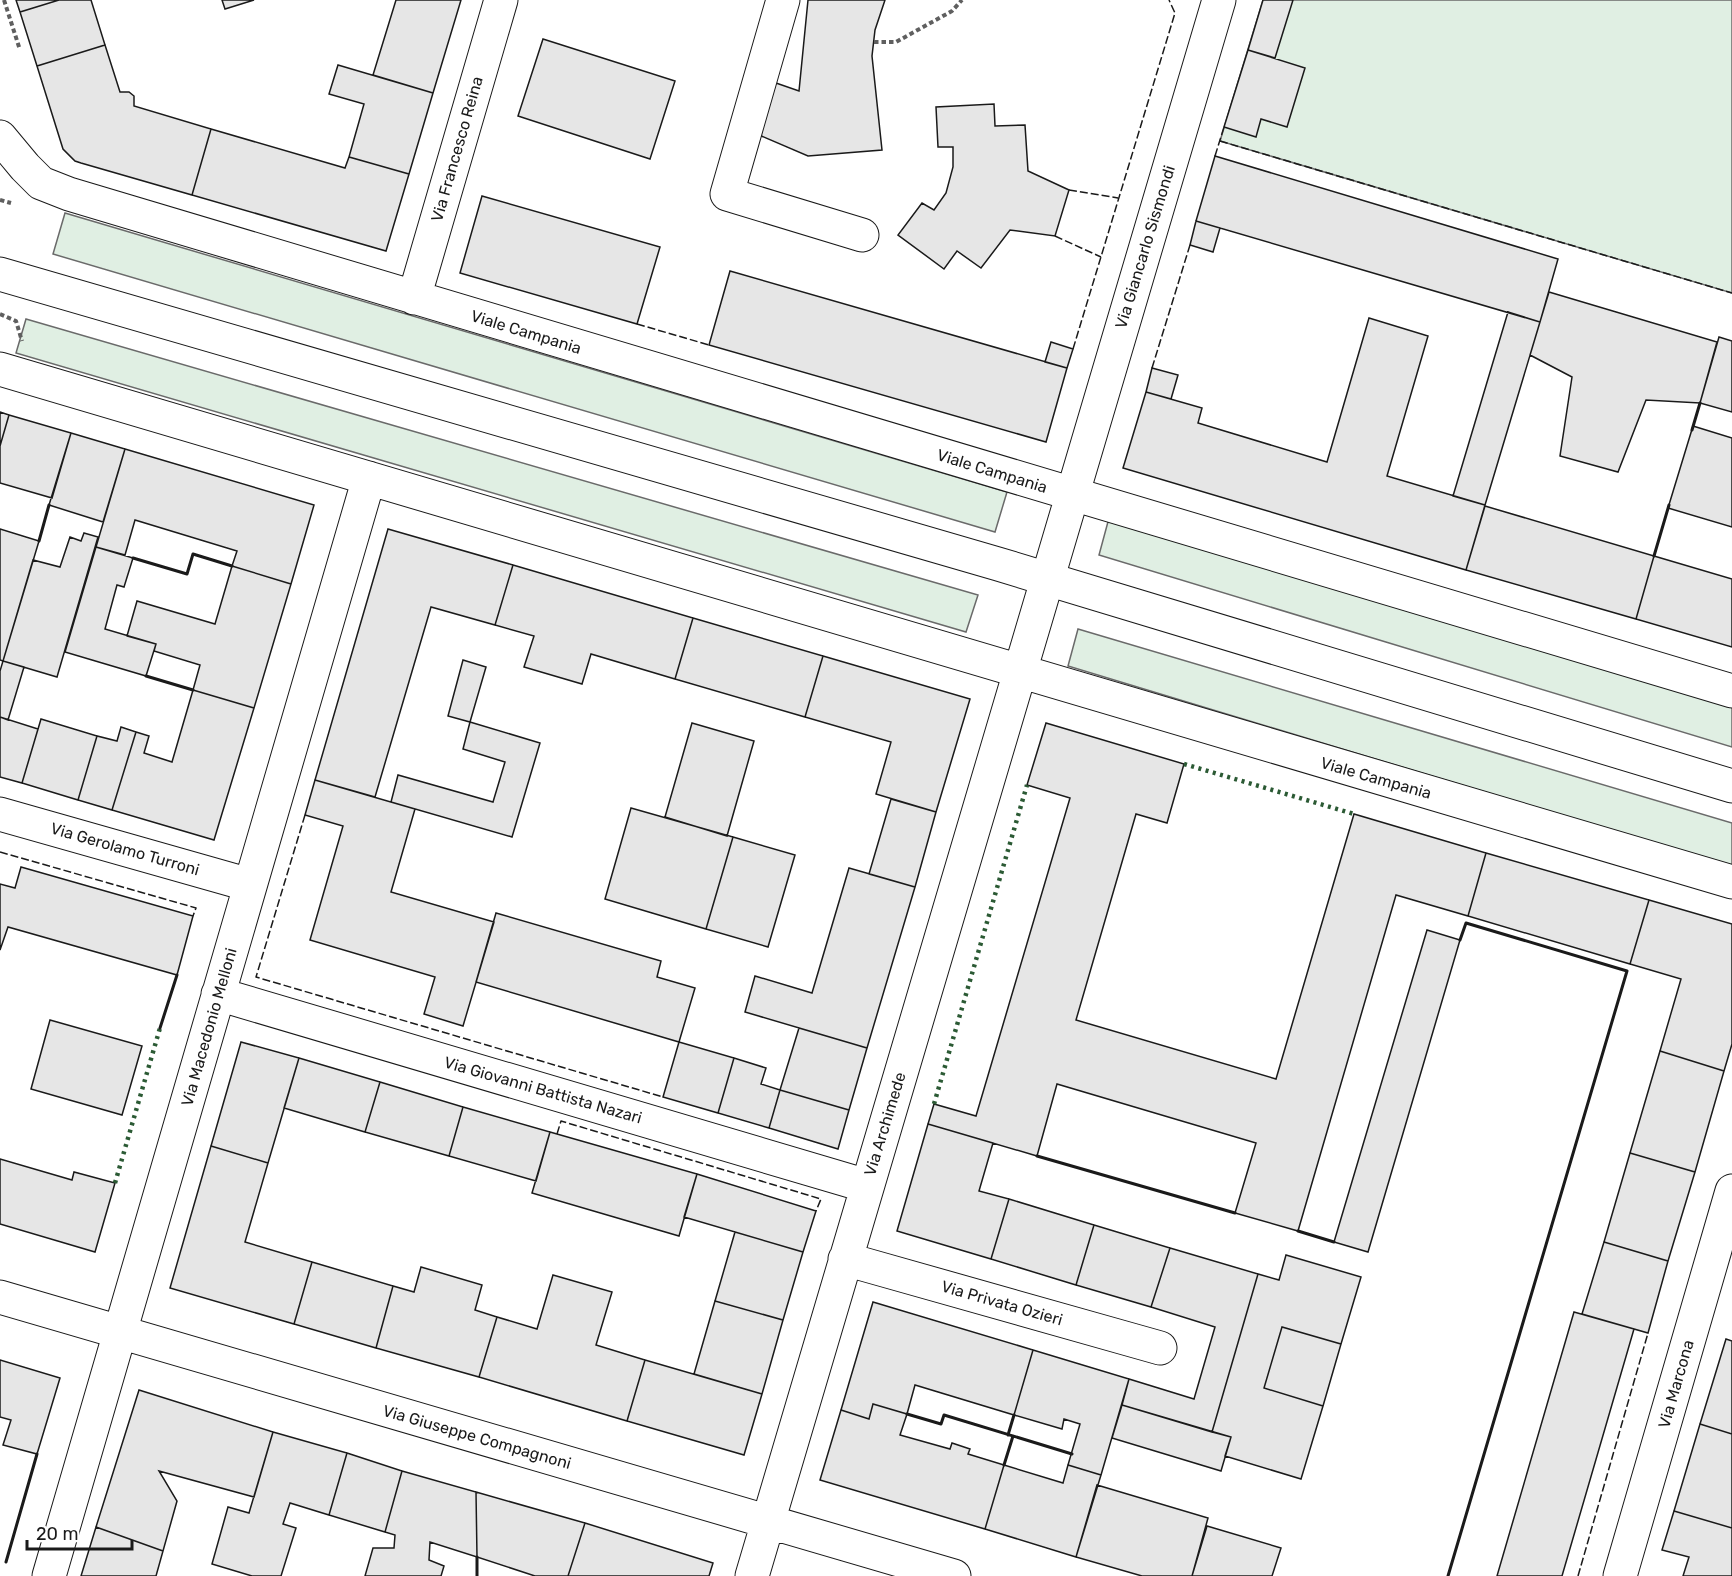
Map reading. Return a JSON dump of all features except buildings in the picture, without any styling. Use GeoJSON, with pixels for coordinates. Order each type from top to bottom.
{"type":"FeatureCollection","features":[{"type":"Feature","properties":{"kind":"street","name":"Via Francesco Reina"},"geometry":{"type":"LineString","coordinates":[[414,298],[501,0]]}},
{"type":"Feature","properties":{"kind":"street"},"geometry":{"type":"LineString","coordinates":[[783,0],[727,194],[862,235]]}},
{"type":"Feature","properties":{"kind":"street","name":"Via Giancarlo Sismondi"},"geometry":{"type":"LineString","coordinates":[[1072,494],[1219,0]]}},
{"type":"Feature","properties":{"kind":"street","name":"Viale Campania"},"geometry":{"type":"LineString","coordinates":[[0,137],[41,183],[60,190],[414,298],[1732,691]]}},
{"type":"Feature","properties":{"kind":"street"},"geometry":{"type":"LineString","coordinates":[[0,274],[1047,578],[1732,786]]}},
{"type":"Feature","properties":{"kind":"street","name":"Viale Campania"},"geometry":{"type":"LineString","coordinates":[[0,369],[1019,673],[1732,882]]}},
{"type":"Feature","properties":{"kind":"street","name":"Via Macedonio Melloni"},"geometry":{"type":"LineString","coordinates":[[49,1576],[369,478]]}},
{"type":"Feature","properties":{"kind":"street"},"geometry":{"type":"LineString","coordinates":[[1019,673],[1072,494]]}},
{"type":"Feature","properties":{"kind":"street","name":"Via Archimede"},"geometry":{"type":"LineString","coordinates":[[752,1576],[1019,673]]}},
{"type":"Feature","properties":{"kind":"street","name":"Via Gerolamo Turroni"},"geometry":{"type":"LineString","coordinates":[[0,814],[250,885]]}},
{"type":"Feature","properties":{"kind":"street","name":"Via Giovanni Battista Nazari"},"geometry":{"type":"LineString","coordinates":[[219,994],[867,1186]]}},
{"type":"Feature","properties":{"kind":"street","name":"Via Marcona"},"geometry":{"type":"LineString","coordinates":[[1620,1576],[1732,1191]]}},
{"type":"Feature","properties":{"kind":"street","name":"Via Privata Ozieri"},"geometry":{"type":"LineString","coordinates":[[845,1259],[1160,1348]]}},
{"type":"Feature","properties":{"kind":"street","name":"Via Giuseppe Compagnoni"},"geometry":{"type":"LineString","coordinates":[[0,1297],[954,1576]]}},
{"type":"Feature","properties":{"kind":"path"},"geometry":{"type":"LineString","coordinates":[[4,0],[20,50]]}},
{"type":"Feature","properties":{"kind":"path"},"geometry":{"type":"LineString","coordinates":[[874,42],[896,42],[952,11],[962,0]]}},
{"type":"Feature","properties":{"kind":"green space"},"geometry":{"type":"Polygon","coordinates":[[[1263,0],[1732,0],[1732,293],[1220,141],[1263,0]]]}},
{"type":"Feature","properties":{"kind":"green space"},"geometry":{"type":"Polygon","coordinates":[[[65,213],[1007,492],[995,532],[53,254],[65,213]]]}},
{"type":"Feature","properties":{"kind":"green space"},"geometry":{"type":"Polygon","coordinates":[[[26,319],[978,595],[966,632],[16,353],[26,319]]]}},
{"type":"Feature","properties":{"kind":"green space"},"geometry":{"type":"Polygon","coordinates":[[[1109,518],[1732,703],[1732,747],[1099,555],[1109,518]]]}},
{"type":"Feature","properties":{"kind":"green space"},"geometry":{"type":"Polygon","coordinates":[[[1078,629],[1732,823],[1732,867],[1068,666],[1078,629]]]}},
{"type":"Feature","properties":{"kind":"hedge"},"geometry":{"type":"LineString","coordinates":[[1184,764],[1354,814]]}},
{"type":"Feature","properties":{"kind":"hedge"},"geometry":{"type":"LineString","coordinates":[[934,1104],[1027,785]]}},
{"type":"Feature","properties":{"kind":"hedge"},"geometry":{"type":"LineString","coordinates":[[115,1183],[160,1028]]}},
{"type":"Feature","properties":{"kind":"fence"},"geometry":{"type":"LineString","coordinates":[[1073,349],[1175,13],[1169,0]]}},
{"type":"Feature","properties":{"kind":"fence"},"geometry":{"type":"LineString","coordinates":[[1215,156],[1224,127]]}},
{"type":"Feature","properties":{"kind":"fence"},"geometry":{"type":"LineString","coordinates":[[1220,141],[1732,293]]}},
{"type":"Feature","properties":{"kind":"fence"},"geometry":{"type":"LineString","coordinates":[[1069,190],[1118,198]]}},
{"type":"Feature","properties":{"kind":"fence"},"geometry":{"type":"LineString","coordinates":[[1055,236],[1101,257]]}},
{"type":"Feature","properties":{"kind":"fence"},"geometry":{"type":"LineString","coordinates":[[1152,368],[1190,245]]}},
{"type":"Feature","properties":{"kind":"fence"},"geometry":{"type":"LineString","coordinates":[[637,324],[709,345]]}},
{"type":"Feature","properties":{"kind":"fence"},"geometry":{"type":"LineString","coordinates":[[305,815],[256,977],[663,1097]]}},
{"type":"Feature","properties":{"kind":"fence"},"geometry":{"type":"LineString","coordinates":[[0,852],[196,908],[193,916]]}},
{"type":"Feature","properties":{"kind":"fence"},"geometry":{"type":"LineString","coordinates":[[557,1134],[561,1121],[821,1199],[816,1211]]}},
{"type":"Feature","properties":{"kind":"fence"},"geometry":{"type":"LineString","coordinates":[[1578,1576],[1648,1333]]}},
{"type":"Feature","properties":{"kind":"wall"},"geometry":{"type":"LineString","coordinates":[[1692,430],[1700,403]]}},
{"type":"Feature","properties":{"kind":"wall"},"geometry":{"type":"LineString","coordinates":[[39,541],[49,505]]}},
{"type":"Feature","properties":{"kind":"wall"},"geometry":{"type":"LineString","coordinates":[[1654,556],[1669,505]]}},
{"type":"Feature","properties":{"kind":"wall"},"geometry":{"type":"LineString","coordinates":[[133,558],[187,574],[193,554],[232,566]]}},
{"type":"Feature","properties":{"kind":"wall"},"geometry":{"type":"LineString","coordinates":[[146,676],[193,690]]}},
{"type":"Feature","properties":{"kind":"wall"},"geometry":{"type":"LineString","coordinates":[[1448,1576],[1627,971],[1466,923],[1460,940]]}},
{"type":"Feature","properties":{"kind":"wall"},"geometry":{"type":"LineString","coordinates":[[160,1028],[177,975]]}},
{"type":"Feature","properties":{"kind":"wall"},"geometry":{"type":"LineString","coordinates":[[1037,1156],[1235,1213]]}},
{"type":"Feature","properties":{"kind":"wall"},"geometry":{"type":"LineString","coordinates":[[1298,1231],[1334,1242]]}},
{"type":"Feature","properties":{"kind":"wall"},"geometry":{"type":"LineString","coordinates":[[907,1414],[941,1424],[944,1415],[1072,1454]]}},
{"type":"Feature","properties":{"kind":"wall"},"geometry":{"type":"LineString","coordinates":[[1008,1435],[1014,1415]]}},
{"type":"Feature","properties":{"kind":"wall"},"geometry":{"type":"LineString","coordinates":[[1004,1465],[1013,1436]]}},
{"type":"Feature","properties":{"kind":"wall"},"geometry":{"type":"LineString","coordinates":[[6,1562],[37,1454]]}},
{"type":"Feature","properties":{"kind":"wall"},"geometry":{"type":"LineString","coordinates":[[477,1557],[477,1576]]}}]}
